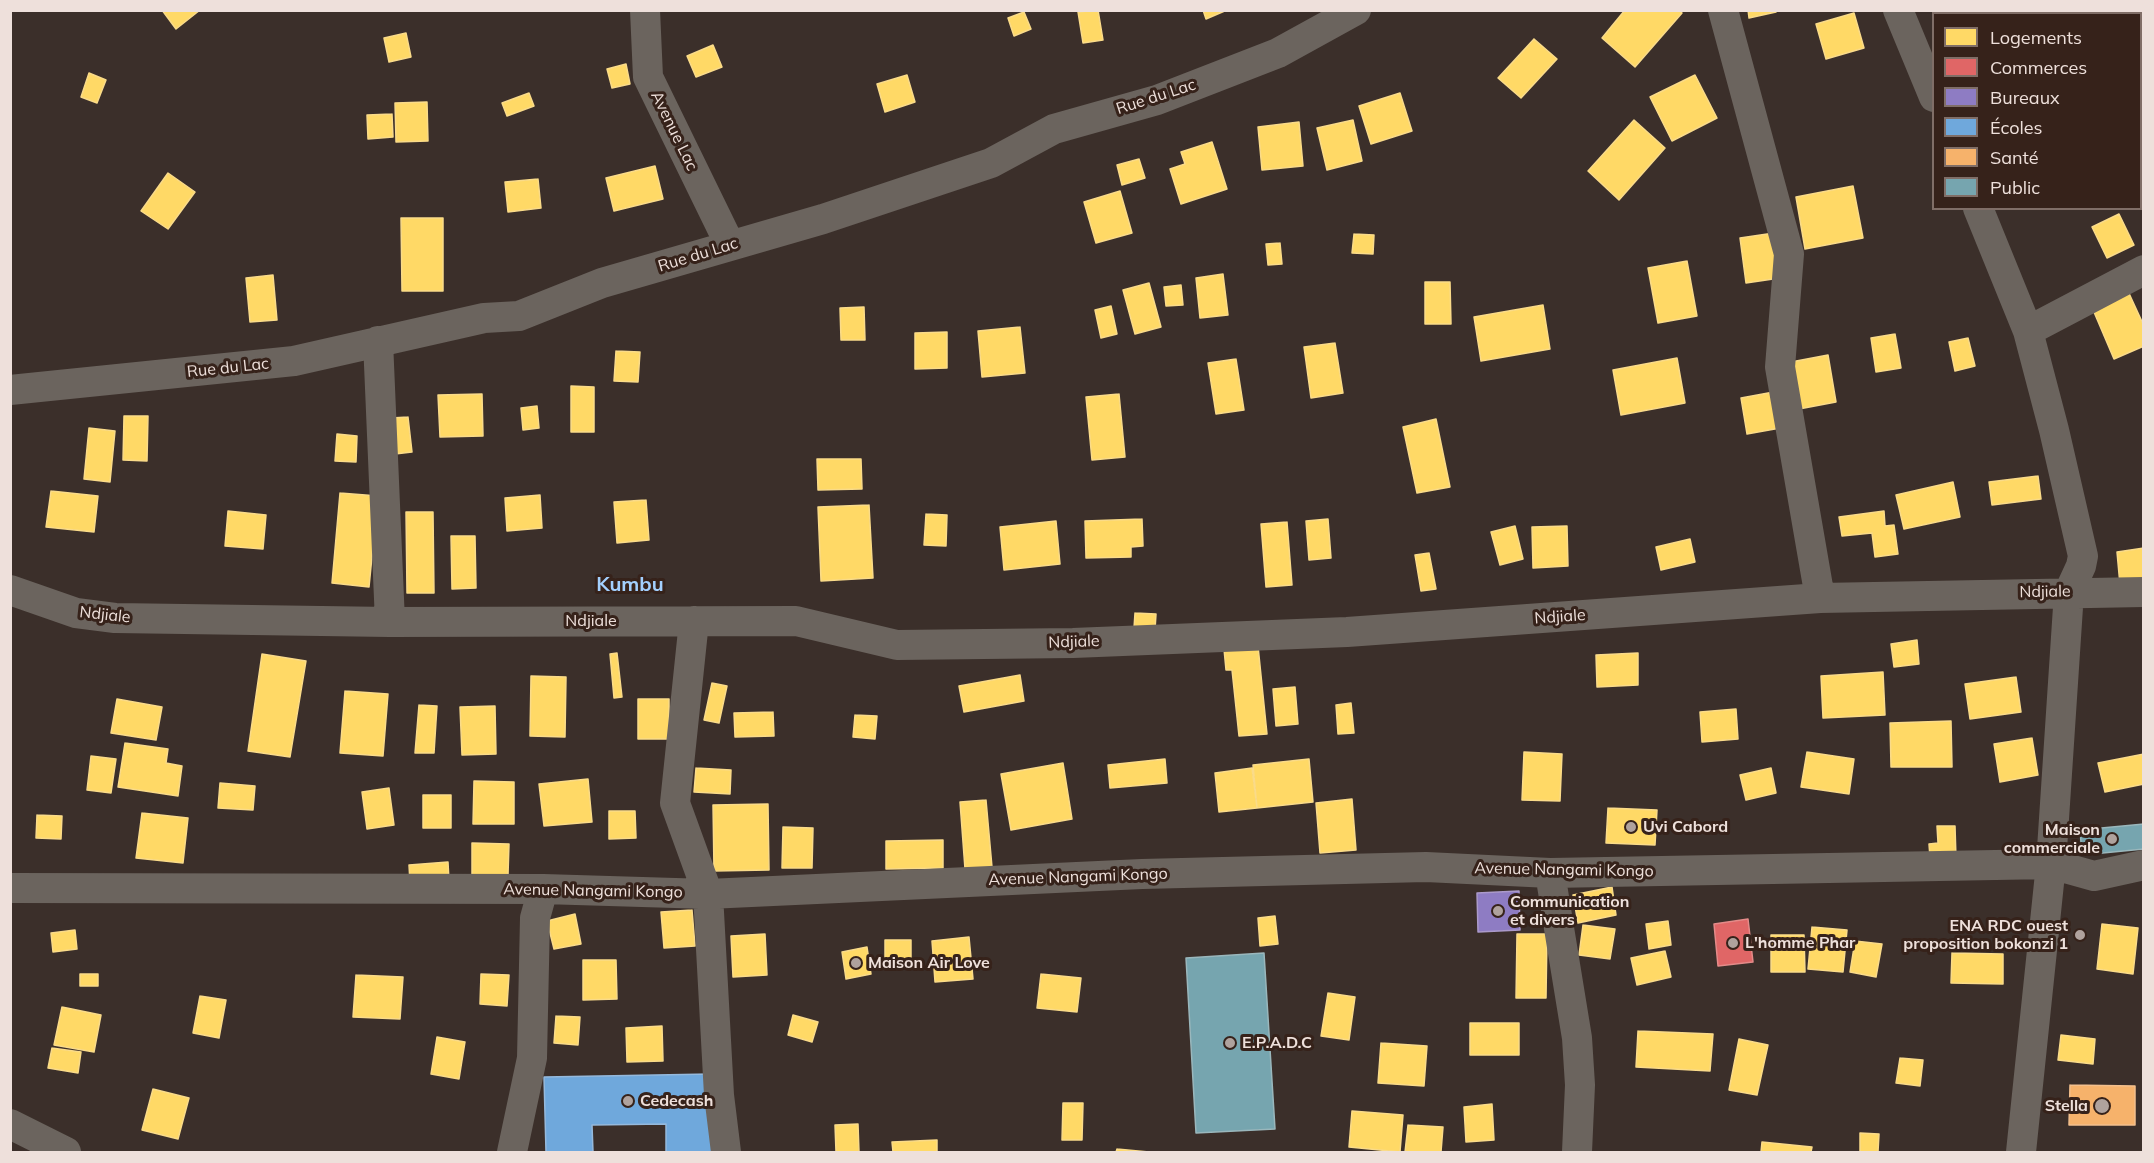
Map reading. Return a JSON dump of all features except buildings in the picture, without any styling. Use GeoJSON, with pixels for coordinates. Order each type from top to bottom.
{"type":"FeatureCollection","features":[{"type":"Feature","properties":{"kind":"street","name":"Avenue Lac"},"geometry":{"type":"LineString","coordinates":[[645,10],[648,77],[730,244]]}},
{"type":"Feature","properties":{"kind":"street","name":"Rue du Lac"},"geometry":{"type":"LineString","coordinates":[[10,390],[294,362],[378,340],[484,318],[519,316],[602,283],[730,244],[823,219],[991,163],[1053,129],[1157,100],[1278,53],[1356,10]]}},
{"type":"Feature","properties":{"kind":"street"},"geometry":{"type":"LineString","coordinates":[[1723,10],[1789,254],[1780,367],[1820,598]]}},
{"type":"Feature","properties":{"kind":"street"},"geometry":{"type":"LineString","coordinates":[[1898,10],[1932,92]]}},
{"type":"Feature","properties":{"kind":"street"},"geometry":{"type":"LineString","coordinates":[[1979,210],[2028,331],[2083,556],[2069,592],[2051,864],[2021,1152]]}},
{"type":"Feature","properties":{"kind":"street"},"geometry":{"type":"LineString","coordinates":[[2028,331],[2144,270]]}},
{"type":"Feature","properties":{"kind":"street"},"geometry":{"type":"LineString","coordinates":[[378,340],[390,622]]}},
{"type":"Feature","properties":{"kind":"street","name":"Ndjiale"},"geometry":{"type":"LineString","coordinates":[[10,590],[76,613],[115,618],[390,622],[796,621],[897,645],[1073,643],[1347,632],[1820,598],[2144,592]]}},
{"type":"Feature","properties":{"kind":"street"},"geometry":{"type":"LineString","coordinates":[[694,621],[675,803],[708,894],[719,1095],[726,1152]]}},
{"type":"Feature","properties":{"kind":"street","name":"Avenue Nangami Kongo"},"geometry":{"type":"LineString","coordinates":[[10,888],[543,889],[708,894],[1142,874],[1426,867],[1550,873],[2051,864],[2094,876],[2144,865]]}},
{"type":"Feature","properties":{"kind":"street"},"geometry":{"type":"LineString","coordinates":[[1550,873],[1578,1038],[1580,1085],[1577,1152]]}},
{"type":"Feature","properties":{"kind":"street"},"geometry":{"type":"LineString","coordinates":[[512,1152],[531,1058],[536,918],[543,889]]}},
{"type":"Feature","properties":{"kind":"street"},"geometry":{"type":"LineString","coordinates":[[10,1124],[66,1152]]}},
{"type":"Feature","properties":{"kind":"place","name":"Uvi Cabord"},"geometry":{"type":"Point","coordinates":[1631,827]}},
{"type":"Feature","properties":{"kind":"place","name":"Maison commerciale"},"geometry":{"type":"Point","coordinates":[2112,839]}},
{"type":"Feature","properties":{"kind":"place","name":"Communication et divers"},"geometry":{"type":"Point","coordinates":[1498,911]}},
{"type":"Feature","properties":{"kind":"place","name":"ENA RDC ouest proposition bokonzi 1"},"geometry":{"type":"Point","coordinates":[2080,935]}},
{"type":"Feature","properties":{"kind":"place","name":"L'homme Phar"},"geometry":{"type":"Point","coordinates":[1733,943]}},
{"type":"Feature","properties":{"kind":"place","name":"Maison Air Love"},"geometry":{"type":"Point","coordinates":[856,963]}},
{"type":"Feature","properties":{"kind":"place","name":"E.P.A.D.C"},"geometry":{"type":"Point","coordinates":[1230,1043]}},
{"type":"Feature","properties":{"kind":"place","name":"Cedecash"},"geometry":{"type":"Point","coordinates":[628,1101]}},
{"type":"Feature","properties":{"kind":"place","name":"Stella"},"geometry":{"type":"Point","coordinates":[2102,1106]}},
{"type":"Feature","properties":{"kind":"district","name":"Kumbu"},"geometry":{"type":"Point","coordinates":[630,585]}}]}
